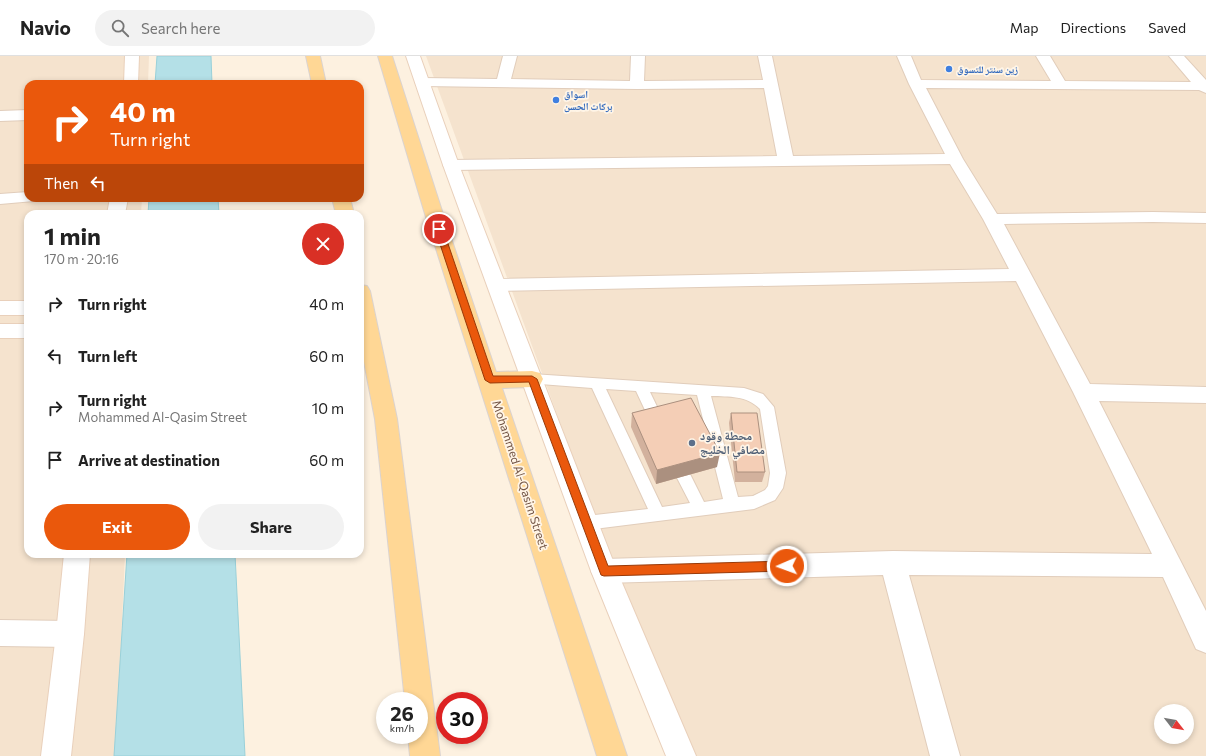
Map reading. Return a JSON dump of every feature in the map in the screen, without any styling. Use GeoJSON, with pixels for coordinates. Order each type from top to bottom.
{"type":"FeatureCollection","features":[{"type":"Feature","properties":{"kind":"main road"},"geometry":{"type":"LineString","coordinates":[[313,56],[318,80]]}},
{"type":"Feature","properties":{"kind":"main road","name":"Mohammed Al-Qasim Street"},"geometry":{"type":"LineString","coordinates":[[385,56],[434,214],[490,380],[612,756]]}},
{"type":"Feature","properties":{"kind":"main road"},"geometry":{"type":"LineString","coordinates":[[364,311],[386,420],[417,692]]}},
{"type":"Feature","properties":{"kind":"main road"},"geometry":{"type":"LineString","coordinates":[[490,380],[532,379]]}},
{"type":"Feature","properties":{"kind":"main road"},"geometry":{"type":"LineString","coordinates":[[424,744],[425,756]]}},
{"type":"Feature","properties":{"kind":"street"},"geometry":{"type":"LineString","coordinates":[[131,80],[132,56]]}},
{"type":"Feature","properties":{"kind":"street"},"geometry":{"type":"LineString","coordinates":[[412,56],[451,165],[604,571],[681,756]]}},
{"type":"Feature","properties":{"kind":"street"},"geometry":{"type":"LineString","coordinates":[[503,84],[510,56]]}},
{"type":"Feature","properties":{"kind":"street"},"geometry":{"type":"LineString","coordinates":[[637,85],[638,56]]}},
{"type":"Feature","properties":{"kind":"street"},"geometry":{"type":"LineString","coordinates":[[764,56],[786,161]]}},
{"type":"Feature","properties":{"kind":"street"},"geometry":{"type":"LineString","coordinates":[[904,56],[916,84],[955,159],[992,219],[1084,392],[1172,566],[1206,640]]}},
{"type":"Feature","properties":{"kind":"street"},"geometry":{"type":"LineString","coordinates":[[1043,56],[1061,85]]}},
{"type":"Feature","properties":{"kind":"street"},"geometry":{"type":"LineString","coordinates":[[1176,56],[1204,87]]}},
{"type":"Feature","properties":{"kind":"street"},"geometry":{"type":"LineString","coordinates":[[422,82],[637,85],[769,84]]}},
{"type":"Feature","properties":{"kind":"street"},"geometry":{"type":"LineString","coordinates":[[916,84],[1204,87]]}},
{"type":"Feature","properties":{"kind":"street"},"geometry":{"type":"LineString","coordinates":[[0,116],[24,115]]}},
{"type":"Feature","properties":{"kind":"street"},"geometry":{"type":"LineString","coordinates":[[451,165],[955,159]]}},
{"type":"Feature","properties":{"kind":"street"},"geometry":{"type":"LineString","coordinates":[[0,199],[24,197]]}},
{"type":"Feature","properties":{"kind":"street"},"geometry":{"type":"LineString","coordinates":[[992,219],[1153,217],[1206,218]]}},
{"type":"Feature","properties":{"kind":"street"},"geometry":{"type":"LineString","coordinates":[[497,285],[1023,275]]}},
{"type":"Feature","properties":{"kind":"street"},"geometry":{"type":"LineString","coordinates":[[14,308],[1,331],[24,331]]}},
{"type":"Feature","properties":{"kind":"street"},"geometry":{"type":"LineString","coordinates":[[1084,392],[1206,394]]}},
{"type":"Feature","properties":{"kind":"street"},"geometry":{"type":"LineString","coordinates":[[56,756],[70,634],[77,558]]}},
{"type":"Feature","properties":{"kind":"street"},"geometry":{"type":"LineString","coordinates":[[604,571],[893,563],[1172,566]]}},
{"type":"Feature","properties":{"kind":"street"},"geometry":{"type":"LineString","coordinates":[[893,563],[945,756]]}},
{"type":"Feature","properties":{"kind":"street"},"geometry":{"type":"LineString","coordinates":[[0,633],[70,634]]}},
{"type":"Feature","properties":{"kind":"lane"},"geometry":{"type":"LineString","coordinates":[[532,379],[703,390],[751,395],[758,398],[767,408],[778,473],[775,488],[770,495],[763,499],[732,505],[586,523]]}},
{"type":"Feature","properties":{"kind":"lane"},"geometry":{"type":"LineString","coordinates":[[596,383],[658,514]]}},
{"type":"Feature","properties":{"kind":"lane"},"geometry":{"type":"LineString","coordinates":[[641,387],[657,421]]}},
{"type":"Feature","properties":{"kind":"lane"},"geometry":{"type":"LineString","coordinates":[[703,390],[732,505]]}},
{"type":"Feature","properties":{"kind":"lane"},"geometry":{"type":"LineString","coordinates":[[684,476],[700,509]]}},
{"type":"Feature","properties":{"kind":"shaded area"},"geometry":{"type":"Polygon","coordinates":[[[0,56],[149,56],[148,80],[24,80],[24,202],[142,202],[141,210],[24,210],[24,558],[125,558],[116,756],[0,756],[0,56]]]}},
{"type":"Feature","properties":{"kind":"shaded area"},"geometry":{"type":"Polygon","coordinates":[[[426,56],[1206,56],[1206,756],[682,756],[426,56]]]}},
{"type":"Feature","properties":{"kind":"water"},"geometry":{"type":"Polygon","coordinates":[[[157,56],[211,56],[212,80],[155,80],[157,56]]]}},
{"type":"Feature","properties":{"kind":"water"},"geometry":{"type":"Polygon","coordinates":[[[149,202],[218,202],[219,210],[148,210],[149,202]]]}},
{"type":"Feature","properties":{"kind":"water"},"geometry":{"type":"Polygon","coordinates":[[[127,558],[235,558],[245,756],[114,756],[127,558]]]}},
{"type":"Feature","properties":{"kind":"building"},"geometry":{"type":"Polygon","coordinates":[[[691,398],[720,453],[657,470],[632,413],[691,398]]]}},
{"type":"Feature","properties":{"kind":"building"},"geometry":{"type":"Polygon","coordinates":[[[731,413],[757,413],[765,472],[737,472],[731,413]]]}},
{"type":"Feature","properties":{"kind":"place","name":"زين سنتر للتسوق"},"geometry":{"type":"Point","coordinates":[949,69]}},
{"type":"Feature","properties":{"kind":"place","name":"اسواق بركات الحسن"},"geometry":{"type":"Point","coordinates":[556,100]}},
{"type":"Feature","properties":{"kind":"place","name":"محطة وقود مصافي الخليج"},"geometry":{"type":"Point","coordinates":[692,443]}},
{"type":"Feature","properties":{"kind":"route"},"geometry":{"type":"LineString","coordinates":[[439,229],[490,380],[532,379],[604,571],[787,566]]}}]}
